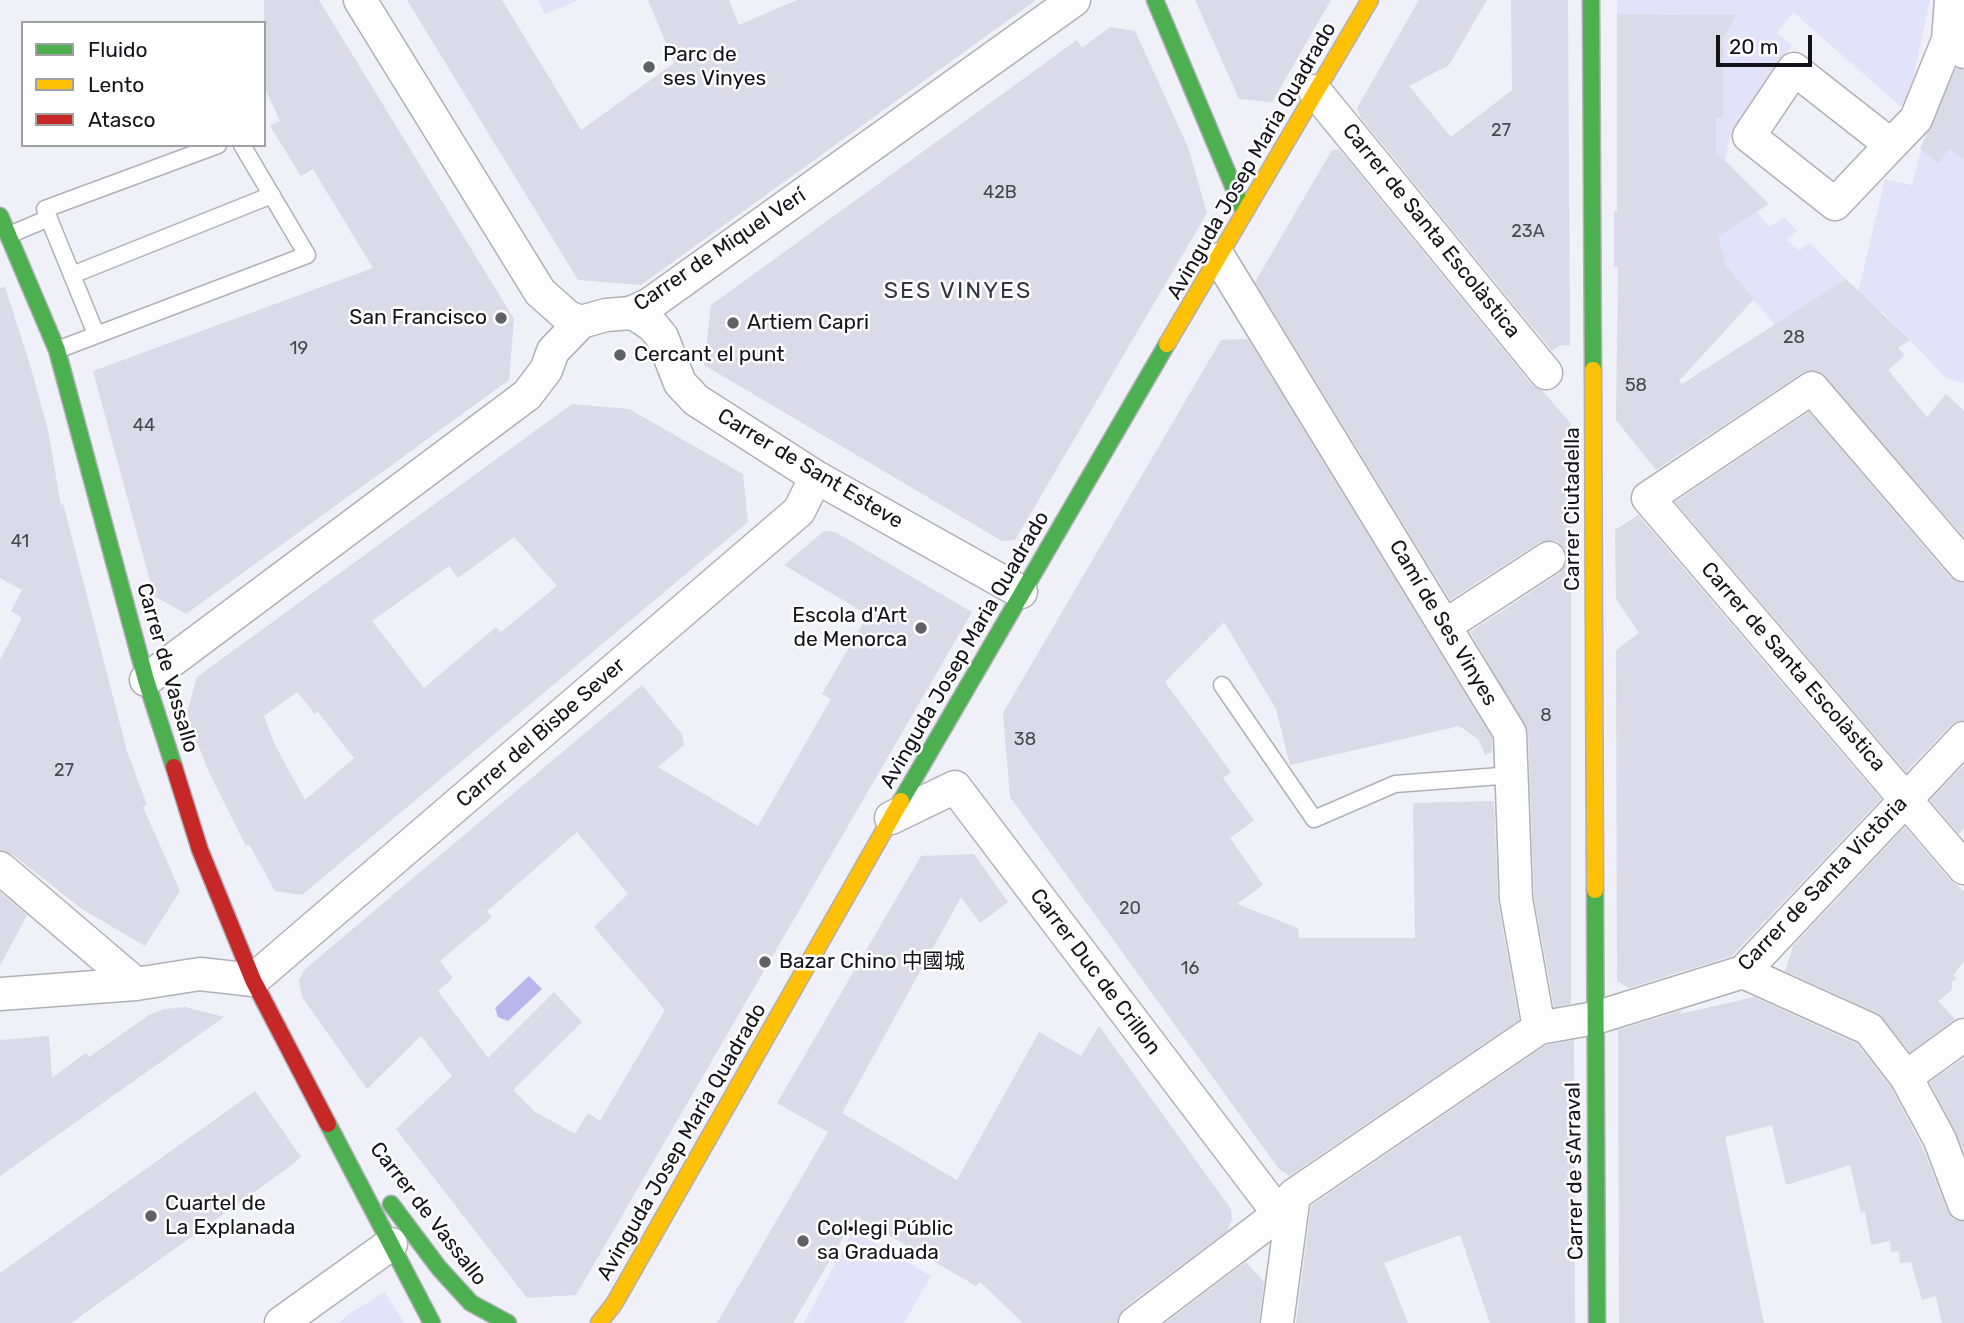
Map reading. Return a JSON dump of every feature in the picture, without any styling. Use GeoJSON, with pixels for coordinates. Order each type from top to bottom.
{"type":"FeatureCollection","features":[{"type":"Feature","properties":{"kind":"street"},"geometry":{"type":"LineString","coordinates":[[146,680],[527,395],[546,370],[553,351],[581,322],[568,317],[540,292],[360,0]]}},
{"type":"Feature","properties":{"kind":"street","name":"Carrer de Miquel Verí"},"geometry":{"type":"LineString","coordinates":[[581,322],[632,312],[650,304],[1074,0]]}},
{"type":"Feature","properties":{"kind":"street"},"geometry":{"type":"LineString","coordinates":[[1154,0],[1244,212]]}},
{"type":"Feature","properties":{"kind":"street","name":"Avinguda Josep Maria Quadrado"},"geometry":{"type":"LineString","coordinates":[[599,1323],[614,1304],[1021,592],[1220,259],[1244,212],[1370,0]]}},
{"type":"Feature","properties":{"kind":"street","name":"Carrer Ciutadella"},"geometry":{"type":"LineString","coordinates":[[1591,0],[1595,1018]]}},
{"type":"Feature","properties":{"kind":"street"},"geometry":{"type":"LineString","coordinates":[[1891,145],[1916,118],[1956,46],[1951,0]]}},
{"type":"Feature","properties":{"kind":"street","name":"Carrer de Santa Escolàstica"},"geometry":{"type":"LineString","coordinates":[[1315,90],[1546,373]]}},
{"type":"Feature","properties":{"kind":"street","name":"Carrer de Vassallo"},"geometry":{"type":"LineString","coordinates":[[0,216],[57,350],[146,680],[200,850],[253,981],[432,1323]]}},
{"type":"Feature","properties":{"kind":"street","name":"Camí de Ses Vinyes"},"geometry":{"type":"LineString","coordinates":[[1220,259],[1510,733],[1516,899],[1539,1028]]}},
{"type":"Feature","properties":{"kind":"street","name":"Carrer de Sant Esteve"},"geometry":{"type":"LineString","coordinates":[[632,312],[653,326],[662,337],[680,383],[696,400],[816,477],[1021,592]]}},
{"type":"Feature","properties":{"kind":"street","name":"Carrer de Santa Escolàstica"},"geometry":{"type":"LineString","coordinates":[[1964,565],[1811,388],[1648,498],[1964,868]]}},
{"type":"Feature","properties":{"kind":"street","name":"Carrer del Bisbe Sever"},"geometry":{"type":"LineString","coordinates":[[253,981],[799,511],[816,477]]}},
{"type":"Feature","properties":{"kind":"street"},"geometry":{"type":"LineString","coordinates":[[1446,625],[1549,558]]}},
{"type":"Feature","properties":{"kind":"street","name":"Carrer de Santa Victòria"},"geometry":{"type":"LineString","coordinates":[[1539,1028],[1595,1018],[1743,972],[1964,738]]}},
{"type":"Feature","properties":{"kind":"street","name":"Carrer Duc de Crillon"},"geometry":{"type":"LineString","coordinates":[[891,818],[955,787],[1286,1205]]}},
{"type":"Feature","properties":{"kind":"street"},"geometry":{"type":"LineString","coordinates":[[0,868],[136,984]]}},
{"type":"Feature","properties":{"kind":"street"},"geometry":{"type":"LineString","coordinates":[[1743,972],[1869,1029],[1906,1077],[1940,1140],[1964,1204]]}},
{"type":"Feature","properties":{"kind":"street"},"geometry":{"type":"LineString","coordinates":[[0,994],[136,984],[200,974],[253,981]]}},
{"type":"Feature","properties":{"kind":"street","name":"Carrer de s'Arraval"},"geometry":{"type":"LineString","coordinates":[[1595,1018],[1598,1323]]}},
{"type":"Feature","properties":{"kind":"street"},"geometry":{"type":"LineString","coordinates":[[1135,1323],[1286,1205],[1539,1028]]}},
{"type":"Feature","properties":{"kind":"street"},"geometry":{"type":"LineString","coordinates":[[1906,1077],[1964,1035]]}},
{"type":"Feature","properties":{"kind":"street","name":"Carrer de Vassallo"},"geometry":{"type":"LineString","coordinates":[[326,1119],[439,1268],[471,1303],[508,1323]]}},
{"type":"Feature","properties":{"kind":"street"},"geometry":{"type":"LineString","coordinates":[[1277,1323],[1286,1205]]}},
{"type":"Feature","properties":{"kind":"street"},"geometry":{"type":"LineString","coordinates":[[281,1323],[391,1244]]}},
{"type":"Feature","properties":{"kind":"lane"},"geometry":{"type":"LineString","coordinates":[[96,334],[45,209],[213,147]]}},
{"type":"Feature","properties":{"kind":"lane"},"geometry":{"type":"LineString","coordinates":[[57,350],[307,255],[243,147]]}},
{"type":"Feature","properties":{"kind":"lane"},"geometry":{"type":"LineString","coordinates":[[72,275],[272,195]]}},
{"type":"Feature","properties":{"kind":"lane"},"geometry":{"type":"LineString","coordinates":[[9,234],[49,218]]}},
{"type":"Feature","properties":{"kind":"lane"},"geometry":{"type":"LineString","coordinates":[[1222,685],[1314,819],[1395,784],[1513,775]]}},
{"type":"Feature","properties":{"kind":"shaded area"},"geometry":{"type":"Polygon","coordinates":[[[538,0],[579,0],[545,14],[538,0]]]}},
{"type":"Feature","properties":{"kind":"shaded area"},"geometry":{"type":"Polygon","coordinates":[[[1617,0],[1930,0],[1908,103],[1900,106],[1793,12],[1777,33],[1792,45],[1729,140],[1725,160],[1734,169],[1719,178],[1730,228],[1757,212],[1769,227],[1784,217],[1797,231],[1787,240],[1799,250],[1810,243],[1846,279],[1780,321],[1777,327],[1742,286],[1704,251],[1723,40],[1736,15],[1617,14],[1617,0]]]}},
{"type":"Feature","properties":{"kind":"shaded area"},"geometry":{"type":"Polygon","coordinates":[[[1949,149],[1964,160],[1964,383],[1947,379],[1882,311],[1870,322],[1855,306],[1885,179],[1912,185],[1921,150],[1939,162],[1949,149]]]}},
{"type":"Feature","properties":{"kind":"shaded area"},"geometry":{"type":"Polygon","coordinates":[[[853,1230],[931,1276],[904,1323],[804,1323],[853,1230]]]}},
{"type":"Feature","properties":{"kind":"shaded area"},"geometry":{"type":"Polygon","coordinates":[[[385,1292],[404,1323],[338,1323],[350,1313],[385,1292]]]}},
{"type":"Feature","properties":{"kind":"water"},"geometry":{"type":"Polygon","coordinates":[[[529,976],[542,989],[508,1021],[498,1017],[495,1008],[529,976]]]}},
{"type":"Feature","properties":{"kind":"building"},"geometry":{"type":"Polygon","coordinates":[[[264,0],[319,0],[514,319],[509,380],[186,614],[154,596],[93,371],[373,268],[313,169],[301,176],[270,126],[280,121],[266,90],[264,0]]]}},
{"type":"Feature","properties":{"kind":"building"},"geometry":{"type":"Polygon","coordinates":[[[407,0],[502,0],[581,130],[674,63],[648,0],[729,0],[739,25],[797,0],[1036,0],[641,285],[578,280],[407,0]]]}},
{"type":"Feature","properties":{"kind":"building"},"geometry":{"type":"Polygon","coordinates":[[[1195,0],[1331,0],[1272,102],[1239,99],[1195,0]]]}},
{"type":"Feature","properties":{"kind":"building"},"geometry":{"type":"Polygon","coordinates":[[[1419,0],[1487,0],[1449,65],[1409,86],[1451,137],[1512,90],[1511,0],[1568,0],[1570,346],[1561,345],[1552,351],[1361,118],[1357,108],[1419,0]]]}},
{"type":"Feature","properties":{"kind":"building"},"geometry":{"type":"Polygon","coordinates":[[[1617,14],[1736,15],[1723,40],[1723,118],[1716,118],[1716,152],[1769,204],[1718,236],[1726,266],[1754,299],[1679,381],[1682,384],[1846,279],[1910,340],[1898,348],[1904,354],[1903,357],[1888,370],[1927,417],[1946,394],[1964,411],[1964,537],[1818,371],[1802,373],[1656,470],[1616,420],[1618,267],[1614,267],[1614,211],[1617,211],[1617,14]]]}},
{"type":"Feature","properties":{"kind":"building"},"geometry":{"type":"Polygon","coordinates":[[[1110,27],[1135,31],[1188,147],[1207,213],[1015,540],[1002,541],[704,365],[711,305],[1077,40],[1082,48],[1110,27]]]}},
{"type":"Feature","properties":{"kind":"building"},"geometry":{"type":"Polygon","coordinates":[[[1956,68],[1964,70],[1964,160],[1949,149],[1939,163],[1920,149],[1956,68]]]}},
{"type":"Feature","properties":{"kind":"building"},"geometry":{"type":"Polygon","coordinates":[[[1339,149],[1532,385],[1543,391],[1571,424],[1571,1004],[1554,1007],[1534,897],[1528,732],[1470,632],[1560,573],[1567,558],[1565,549],[1557,541],[1540,542],[1450,600],[1255,282],[1332,150],[1339,149]]]}},
{"type":"Feature","properties":{"kind":"building"},"geometry":{"type":"Polygon","coordinates":[[[5,287],[48,430],[61,506],[63,503],[127,751],[147,805],[143,807],[180,891],[145,946],[82,909],[12,854],[0,850],[0,660],[22,618],[11,611],[22,590],[0,578],[0,288],[5,287]]]}},
{"type":"Feature","properties":{"kind":"building"},"geometry":{"type":"Polygon","coordinates":[[[1248,339],[1492,738],[1492,752],[1485,755],[1478,739],[1459,726],[1290,765],[1276,709],[1224,622],[1165,682],[1231,772],[1223,778],[1254,820],[1230,838],[1263,885],[1237,904],[1298,928],[1299,938],[1415,938],[1413,803],[1494,801],[1498,902],[1519,1020],[1289,1176],[1279,1169],[1010,797],[1003,713],[1221,340],[1248,339]]]}},
{"type":"Feature","properties":{"kind":"building"},"geometry":{"type":"Polygon","coordinates":[[[572,404],[629,409],[743,474],[748,522],[302,895],[275,891],[249,844],[246,846],[209,772],[187,713],[197,677],[572,404]],[[514,537],[458,578],[449,566],[372,621],[424,688],[496,627],[501,632],[557,586],[514,537]],[[297,692],[264,716],[275,745],[305,800],[354,758],[318,712],[315,714],[297,692]]]}},
{"type":"Feature","properties":{"kind":"building"},"geometry":{"type":"Polygon","coordinates":[[[1809,412],[1950,577],[1964,583],[1964,720],[1951,725],[1906,772],[1675,502],[1809,412]]]}},
{"type":"Feature","properties":{"kind":"building"},"geometry":{"type":"Polygon","coordinates":[[[1638,515],[1881,799],[1732,956],[1629,988],[1617,981],[1616,650],[1639,633],[1616,599],[1615,530],[1638,515]]]}},
{"type":"Feature","properties":{"kind":"building"},"geometry":{"type":"Polygon","coordinates":[[[824,531],[835,532],[972,612],[576,1295],[527,1298],[396,1129],[452,1076],[421,1036],[367,1089],[302,997],[299,980],[304,970],[642,685],[682,734],[684,745],[658,767],[758,826],[831,699],[822,694],[868,615],[784,565],[824,531]],[[577,832],[487,911],[492,917],[440,961],[453,978],[438,991],[488,1058],[554,992],[582,1022],[513,1090],[535,1112],[575,1134],[588,1113],[600,1121],[665,1010],[594,927],[628,894],[577,832]]]}},
{"type":"Feature","properties":{"kind":"building"},"geometry":{"type":"Polygon","coordinates":[[[1964,765],[1964,828],[1959,834],[1930,800],[1964,765]]]}},
{"type":"Feature","properties":{"kind":"building"},"geometry":{"type":"Polygon","coordinates":[[[1905,827],[1950,880],[1964,891],[1964,962],[1953,975],[1957,978],[1952,982],[1952,990],[1938,1001],[1955,1019],[1910,1052],[1877,1013],[1785,971],[1793,946],[1905,827]]]}},
{"type":"Feature","properties":{"kind":"building"},"geometry":{"type":"Polygon","coordinates":[[[974,854],[1008,902],[980,923],[961,897],[842,1113],[957,1180],[1039,1032],[1081,1056],[1099,1026],[1231,1209],[1232,1220],[1227,1231],[1124,1308],[1117,1323],[1023,1323],[980,1282],[976,1286],[856,1216],[793,1323],[717,1323],[828,1132],[777,1103],[921,856],[974,854]]]}},
{"type":"Feature","properties":{"kind":"building"},"geometry":{"type":"Polygon","coordinates":[[[0,892],[27,915],[0,966],[0,892]]]}},
{"type":"Feature","properties":{"kind":"building"},"geometry":{"type":"Polygon","coordinates":[[[1754,997],[1857,1044],[1891,1087],[1923,1148],[1947,1210],[1953,1219],[1964,1222],[1964,1323],[1942,1323],[1936,1296],[1922,1300],[1911,1262],[1900,1263],[1899,1251],[1891,1252],[1890,1241],[1871,1245],[1865,1212],[1861,1213],[1850,1165],[1786,1185],[1772,1125],[1725,1137],[1764,1323],[1619,1323],[1618,1030],[1683,1010],[1680,1014],[1754,997]]]}},
{"type":"Feature","properties":{"kind":"building"},"geometry":{"type":"Polygon","coordinates":[[[185,1007],[224,1017],[0,1176],[0,1040],[49,1036],[52,1078],[86,1053],[89,1057],[149,1015],[165,1009],[185,1007]]]}},
{"type":"Feature","properties":{"kind":"building"},"geometry":{"type":"Polygon","coordinates":[[[1574,1040],[1575,1323],[1490,1323],[1460,1235],[1384,1263],[1408,1323],[1296,1323],[1311,1206],[1546,1045],[1574,1040]]]}},
{"type":"Feature","properties":{"kind":"building"},"geometry":{"type":"Polygon","coordinates":[[[1964,1058],[1964,1152],[1930,1082],[1964,1058]]]}},
{"type":"Feature","properties":{"kind":"building","name":"Cuartel de La Explanada"},"geometry":{"type":"Polygon","coordinates":[[[255,1091],[301,1157],[71,1323],[0,1323],[0,1273],[255,1091]]]}},
{"type":"Feature","properties":{"kind":"building"},"geometry":{"type":"Polygon","coordinates":[[[1246,1262],[1264,1282],[1259,1323],[1165,1323],[1246,1262]]]}},
{"type":"Feature","properties":{"kind":"traffic: fast"},"geometry":{"type":"LineString","coordinates":[[1155,0],[1244,212]]}},
{"type":"Feature","properties":{"kind":"traffic: fast"},"geometry":{"type":"LineString","coordinates":[[1591,0],[1593,370]]}},
{"type":"Feature","properties":{"kind":"traffic: fast"},"geometry":{"type":"LineString","coordinates":[[0,216],[57,350],[146,680],[174,767]]}},
{"type":"Feature","properties":{"kind":"traffic: fast"},"geometry":{"type":"LineString","coordinates":[[901,801],[1167,344]]}},
{"type":"Feature","properties":{"kind":"traffic: fast"},"geometry":{"type":"LineString","coordinates":[[1595,890],[1597,1323]]}},
{"type":"Feature","properties":{"kind":"traffic: fast"},"geometry":{"type":"LineString","coordinates":[[328,1124],[432,1323]]}},
{"type":"Feature","properties":{"kind":"traffic: fast"},"geometry":{"type":"LineString","coordinates":[[391,1204],[439,1268],[471,1303],[508,1323]]}},
{"type":"Feature","properties":{"kind":"traffic: slow"},"geometry":{"type":"LineString","coordinates":[[1167,344],[1370,0]]}},
{"type":"Feature","properties":{"kind":"traffic: slow"},"geometry":{"type":"LineString","coordinates":[[1593,370],[1595,890]]}},
{"type":"Feature","properties":{"kind":"traffic: slow"},"geometry":{"type":"LineString","coordinates":[[599,1323],[614,1304],[901,801]]}},
{"type":"Feature","properties":{"kind":"traffic: jam"},"geometry":{"type":"LineString","coordinates":[[174,767],[200,850],[253,980],[328,1124]]}},
{"type":"Feature","properties":{"kind":"place","name":"Parc de ses Vinyes"},"geometry":{"type":"Point","coordinates":[649,67]}},
{"type":"Feature","properties":{"kind":"place","name":"San Francisco"},"geometry":{"type":"Point","coordinates":[501,318]}},
{"type":"Feature","properties":{"kind":"place","name":"Artiem Capri"},"geometry":{"type":"Point","coordinates":[733,323]}},
{"type":"Feature","properties":{"kind":"place","name":"Cercant el punt"},"geometry":{"type":"Point","coordinates":[620,355]}},
{"type":"Feature","properties":{"kind":"place","name":"Escola d'Art de Menorca"},"geometry":{"type":"Point","coordinates":[921,628]}},
{"type":"Feature","properties":{"kind":"place","name":"Bazar Chino 中國城"},"geometry":{"type":"Point","coordinates":[765,962]}},
{"type":"Feature","properties":{"kind":"place","name":"Cuartel de La Explanada"},"geometry":{"type":"Point","coordinates":[151,1216]}},
{"type":"Feature","properties":{"kind":"place","name":"Col·legi Públic sa Graduada"},"geometry":{"type":"Point","coordinates":[803,1241]}},
{"type":"Feature","properties":{"kind":"district","name":"SES VINYES"},"geometry":{"type":"Point","coordinates":[958,291]}}]}
